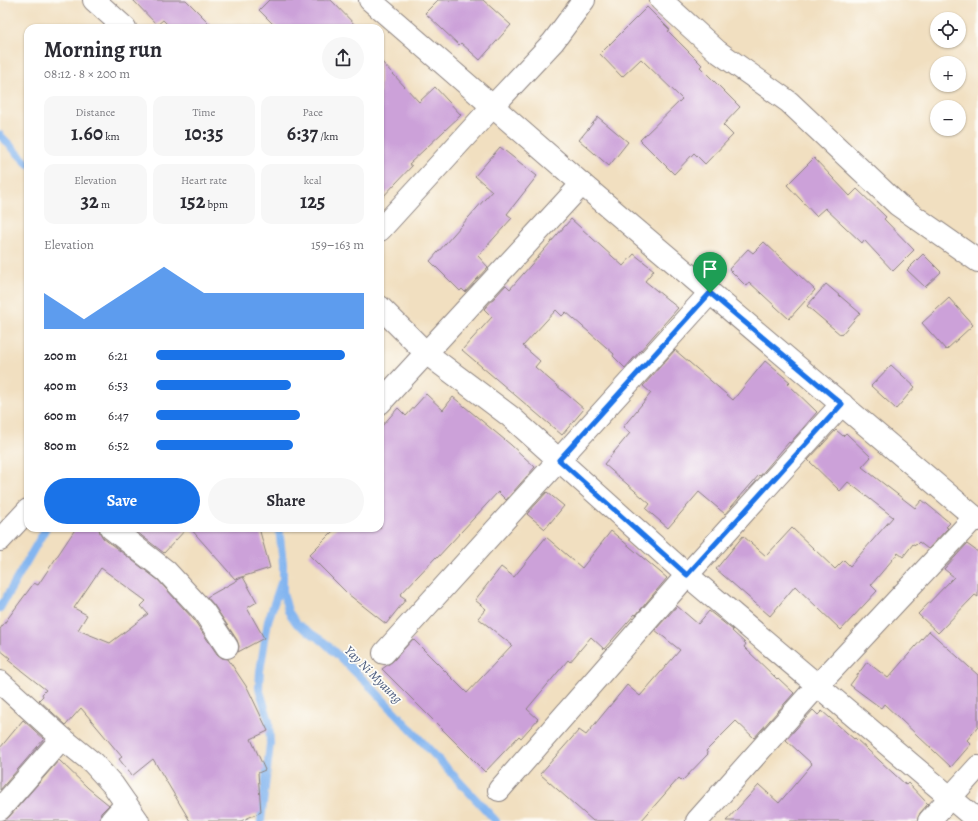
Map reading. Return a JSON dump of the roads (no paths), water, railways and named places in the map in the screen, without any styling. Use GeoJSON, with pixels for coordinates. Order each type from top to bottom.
{"type":"FeatureCollection","features":[{"type":"Feature","properties":{"kind":"street"},"geometry":{"type":"LineString","coordinates":[[94,0],[120,24]]}},
{"type":"Feature","properties":{"kind":"street"},"geometry":{"type":"LineString","coordinates":[[370,0],[582,184],[976,518],[818,684],[697,821]]}},
{"type":"Feature","properties":{"kind":"street"},"geometry":{"type":"LineString","coordinates":[[384,226],[493,106],[554,42],[584,0]]}},
{"type":"Feature","properties":{"kind":"street"},"geometry":{"type":"LineString","coordinates":[[661,0],[717,51],[789,102],[898,205],[978,261]]}},
{"type":"Feature","properties":{"kind":"street"},"geometry":{"type":"LineString","coordinates":[[384,399],[582,184]]}},
{"type":"Feature","properties":{"kind":"street"},"geometry":{"type":"LineString","coordinates":[[384,653],[710,293]]}},
{"type":"Feature","properties":{"kind":"street"},"geometry":{"type":"LineString","coordinates":[[384,311],[426,353],[511,417],[687,575],[818,684],[978,821]]}},
{"type":"Feature","properties":{"kind":"street"},"geometry":{"type":"LineString","coordinates":[[500,790],[687,575],[842,404]]}},
{"type":"Feature","properties":{"kind":"street"},"geometry":{"type":"LineString","coordinates":[[0,540],[24,514]]}},
{"type":"Feature","properties":{"kind":"street"},"geometry":{"type":"LineString","coordinates":[[116,532],[166,571],[204,612],[227,647]]}},
{"type":"Feature","properties":{"kind":"street"},"geometry":{"type":"LineString","coordinates":[[0,682],[62,738],[94,763],[113,785],[132,813],[110,821]]}},
{"type":"Feature","properties":{"kind":"street"},"geometry":{"type":"LineString","coordinates":[[0,809],[62,738]]}},
{"type":"Feature","properties":{"kind":"street"},"geometry":{"type":"LineString","coordinates":[[929,821],[978,767]]}},
{"type":"Feature","properties":{"kind":"waterway","name":"Yay Ni Myaung"},"geometry":{"type":"LineString","coordinates":[[0,135],[24,160]]}},
{"type":"Feature","properties":{"kind":"waterway"},"geometry":{"type":"LineString","coordinates":[[0,608],[44,532]]}},
{"type":"Feature","properties":{"kind":"waterway","name":"Yay Ni Myaung"},"geometry":{"type":"LineString","coordinates":[[279,532],[283,564],[283,592],[288,611],[297,624],[324,642],[374,690],[496,821]]}},
{"type":"Feature","properties":{"kind":"waterway"},"geometry":{"type":"LineString","coordinates":[[261,821],[270,744],[269,721],[259,688],[260,671],[268,621],[281,583]]}}]}
